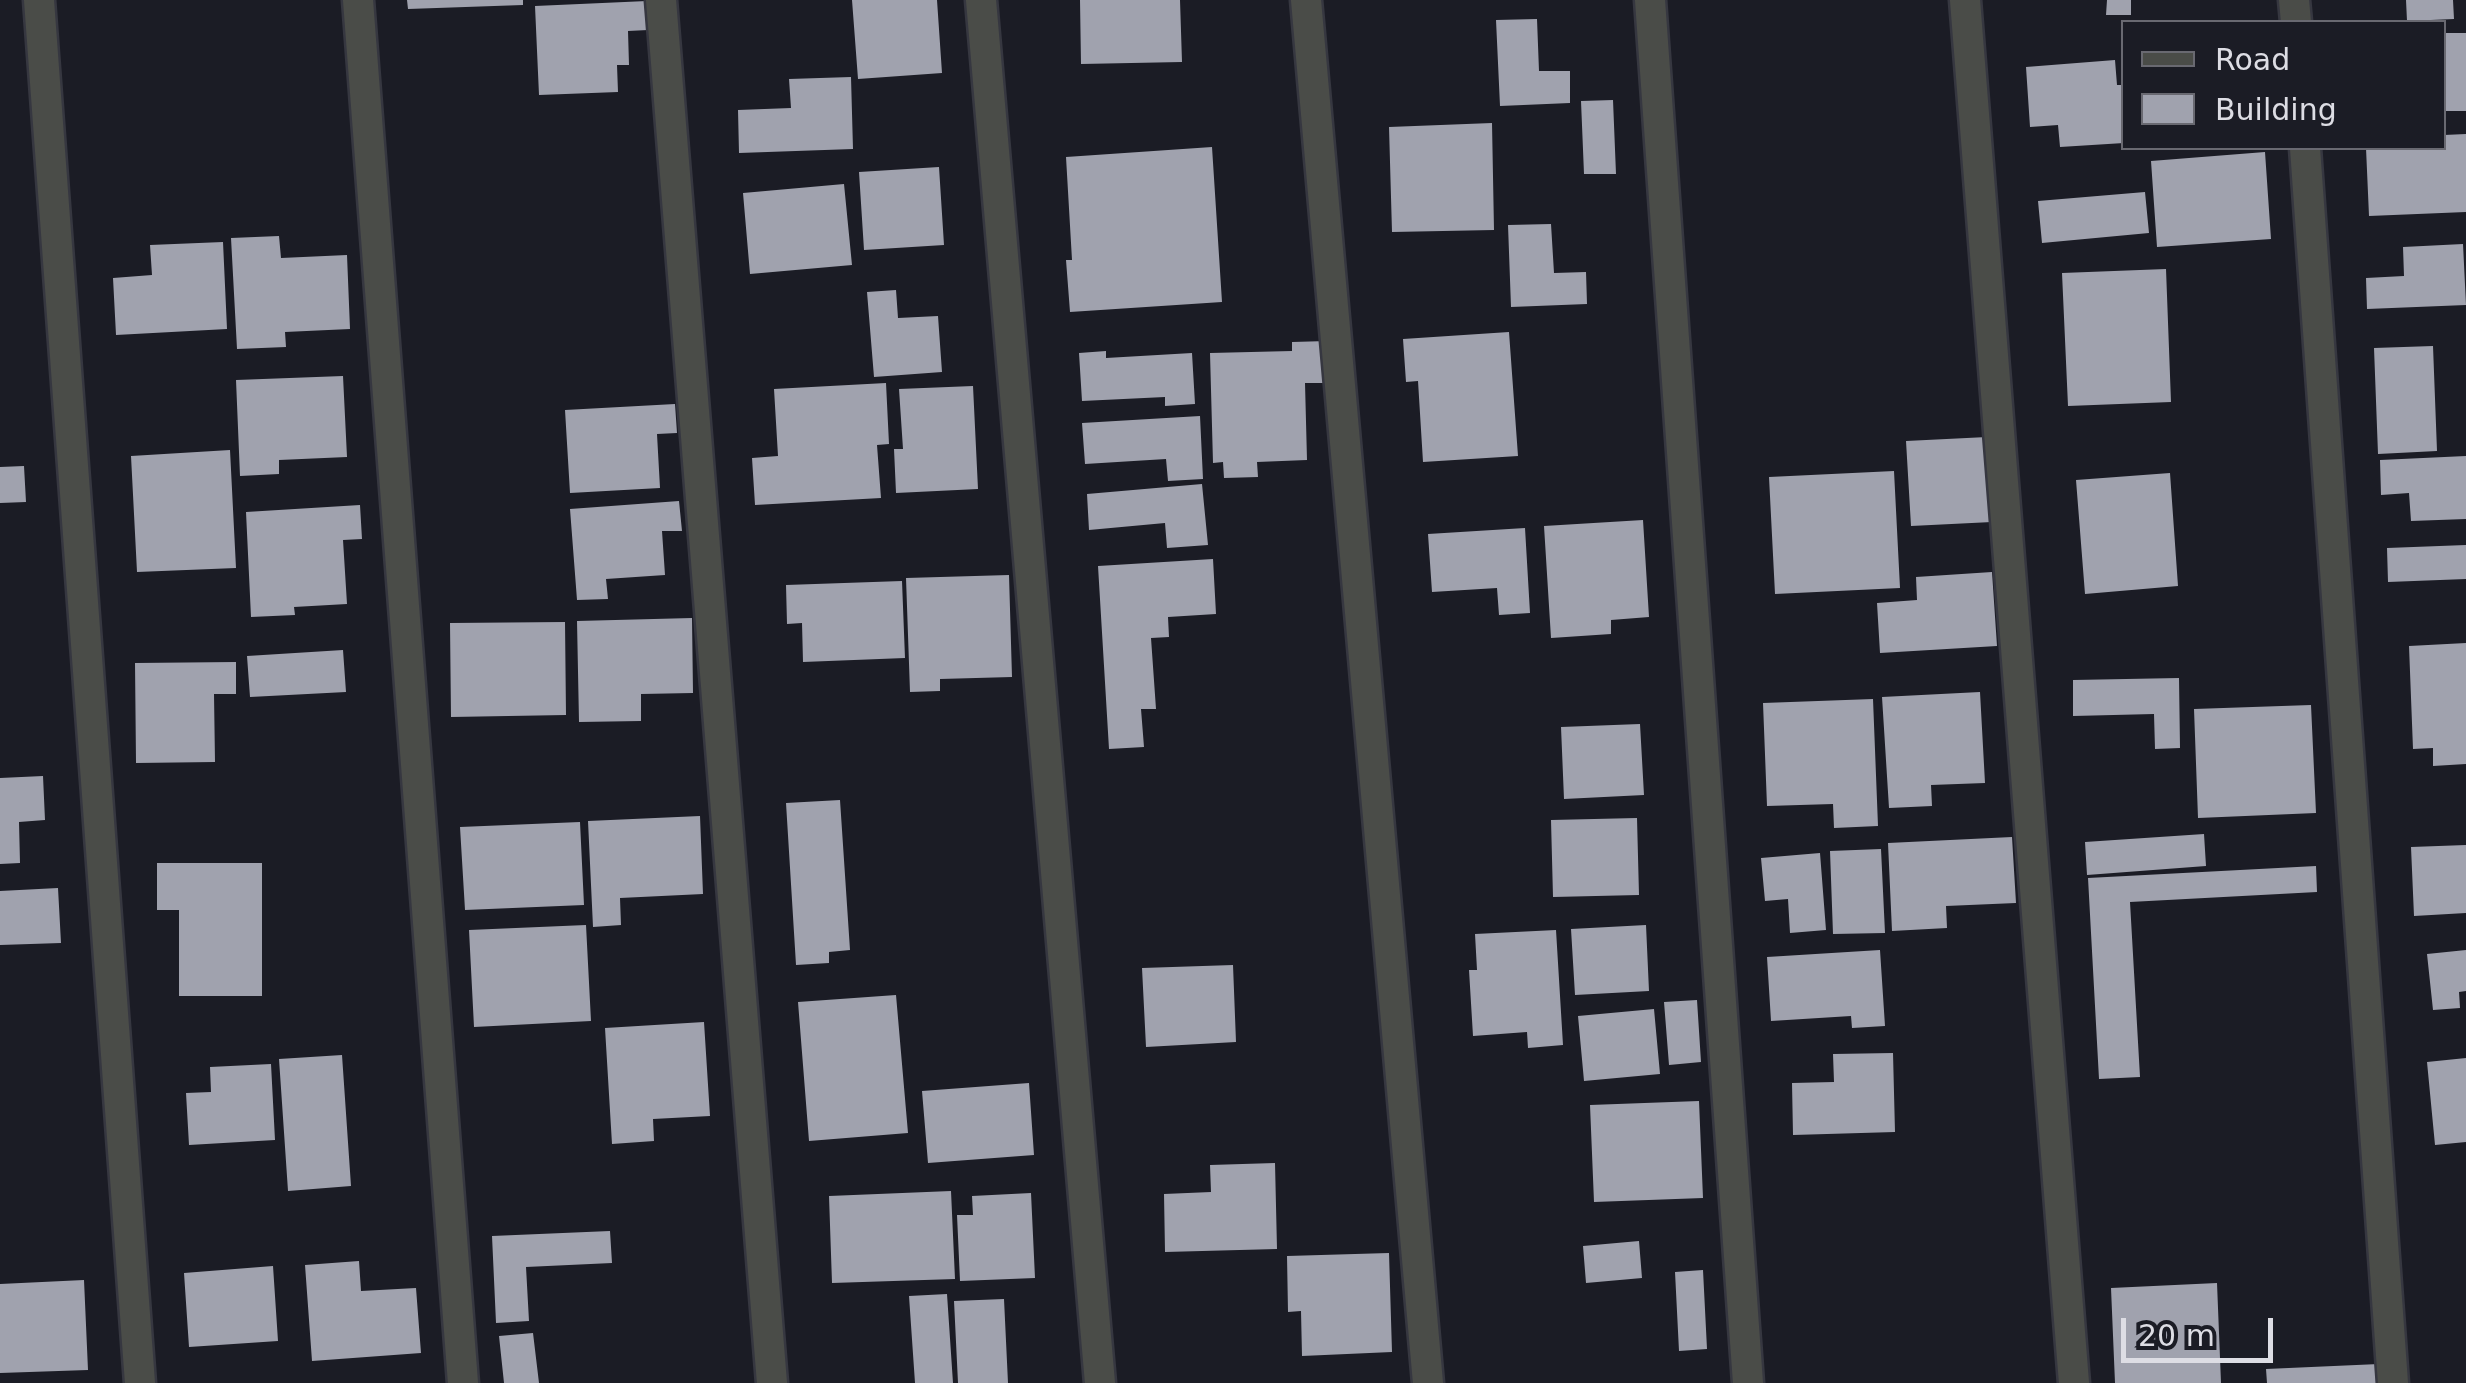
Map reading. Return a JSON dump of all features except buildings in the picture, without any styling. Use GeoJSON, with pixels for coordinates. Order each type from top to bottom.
{"type":"FeatureCollection","features":[{"type":"Feature","properties":{"kind":"street"},"geometry":{"type":"LineString","coordinates":[[38,0],[140,1383]]}},
{"type":"Feature","properties":{"kind":"street"},"geometry":{"type":"LineString","coordinates":[[358,0],[463,1383]]}},
{"type":"Feature","properties":{"kind":"street"},"geometry":{"type":"LineString","coordinates":[[661,0],[772,1383]]}},
{"type":"Feature","properties":{"kind":"street"},"geometry":{"type":"LineString","coordinates":[[981,0],[1100,1383]]}},
{"type":"Feature","properties":{"kind":"street"},"geometry":{"type":"LineString","coordinates":[[1306,0],[1428,1383]]}},
{"type":"Feature","properties":{"kind":"street"},"geometry":{"type":"LineString","coordinates":[[1650,0],[1748,1383]]}},
{"type":"Feature","properties":{"kind":"street"},"geometry":{"type":"LineString","coordinates":[[1965,0],[2074,1383]]}},
{"type":"Feature","properties":{"kind":"street"},"geometry":{"type":"LineString","coordinates":[[2305,150],[2393,1383]]}}]}
